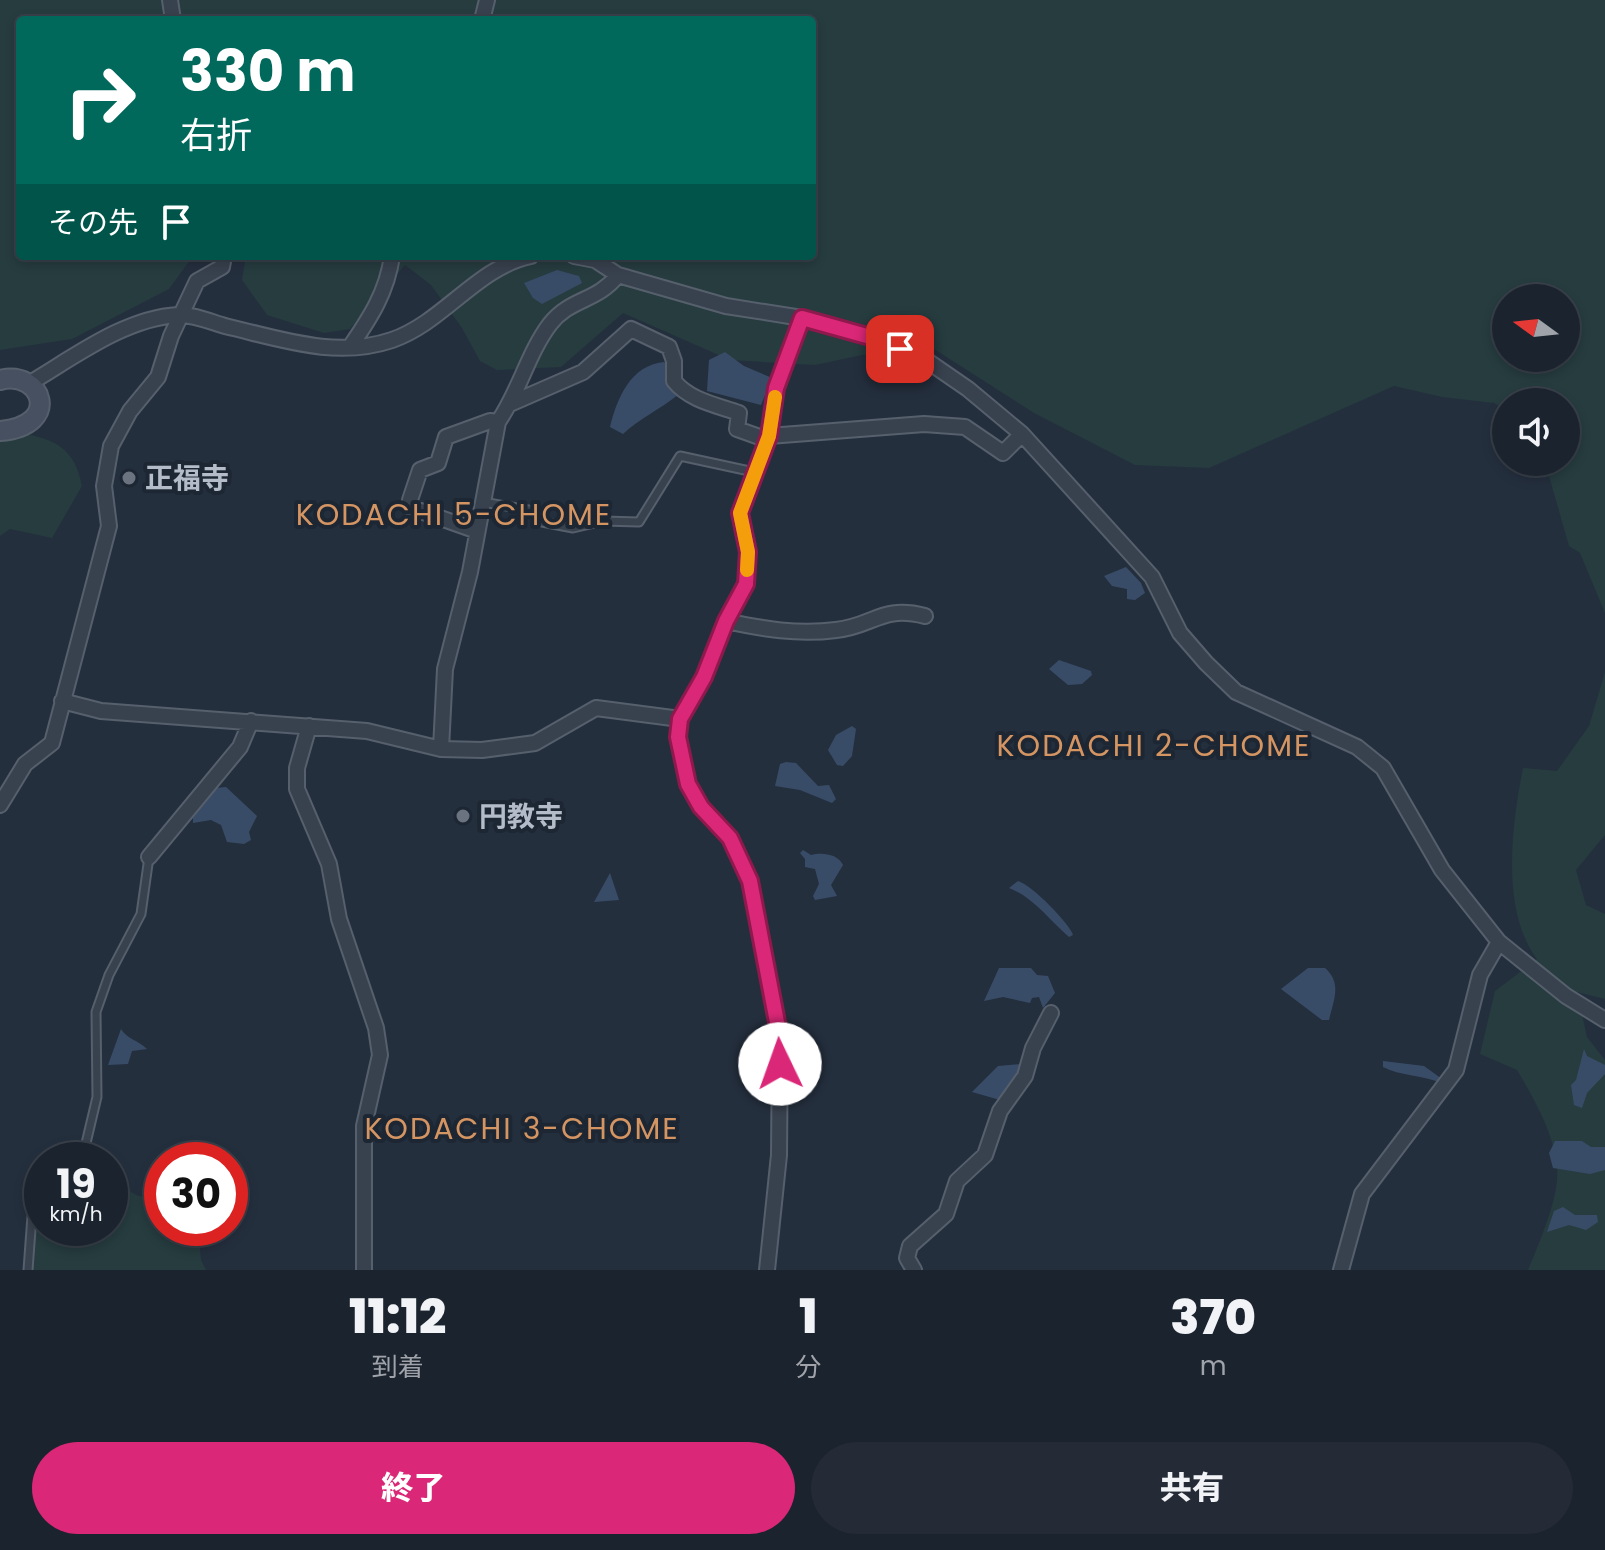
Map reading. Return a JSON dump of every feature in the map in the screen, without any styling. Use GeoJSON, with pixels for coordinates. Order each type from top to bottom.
{"type":"FeatureCollection","features":[{"type":"Feature","properties":{"kind":"street"},"geometry":{"type":"LineString","coordinates":[[0,805],[25,764],[52,743],[109,526],[104,486],[111,446],[130,411],[158,377],[180,315],[197,281],[222,267],[223,260]]}},
{"type":"Feature","properties":{"kind":"street"},"geometry":{"type":"LineString","coordinates":[[350,347],[377,308],[391,260]]}},
{"type":"Feature","properties":{"kind":"street"},"geometry":{"type":"LineString","coordinates":[[30,383],[94,345],[147,321],[180,315],[329,350],[393,340],[443,310],[497,268],[520,260]]}},
{"type":"Feature","properties":{"kind":"street"},"geometry":{"type":"LineString","coordinates":[[595,260],[618,275],[726,306],[802,318],[874,338],[926,360],[968,389],[1022,434],[1152,577],[1180,633],[1236,692],[1357,747],[1383,768],[1442,870],[1499,942],[1566,996],[1605,1020]]}},
{"type":"Feature","properties":{"kind":"street"},"geometry":{"type":"LineString","coordinates":[[441,749],[445,669],[498,422],[512,403],[549,326],[565,308],[605,292],[618,275]]}},
{"type":"Feature","properties":{"kind":"street"},"geometry":{"type":"LineString","coordinates":[[767,1270],[779,1155],[780,1038],[750,881],[730,838],[701,807],[688,784],[679,747],[680,719],[704,677],[726,621],[746,584],[748,552],[740,513],[769,438],[776,388],[802,318]]}},
{"type":"Feature","properties":{"kind":"street"},"geometry":{"type":"LineString","coordinates":[[512,403],[583,372],[631,329],[669,347],[674,361],[674,381],[681,389],[692,397],[739,413],[737,429],[769,438],[924,424],[965,427],[1003,453],[1022,434]]}},
{"type":"Feature","properties":{"kind":"street"},"geometry":{"type":"LineString","coordinates":[[0,380],[19,379],[30,383],[38,395],[34,422],[23,429],[0,431]]}},
{"type":"Feature","properties":{"kind":"street"},"geometry":{"type":"LineString","coordinates":[[477,531],[429,516],[412,508],[410,500],[420,470],[438,463],[446,437],[490,421],[498,422]]}},
{"type":"Feature","properties":{"kind":"street"},"geometry":{"type":"LineString","coordinates":[[726,621],[776,632],[854,627],[892,611],[925,616]]}},
{"type":"Feature","properties":{"kind":"street"},"geometry":{"type":"LineString","coordinates":[[62,701],[101,711],[367,731],[441,749],[482,750],[535,743],[596,708],[680,719]]}},
{"type":"Feature","properties":{"kind":"street"},"geometry":{"type":"LineString","coordinates":[[149,857],[240,747],[251,721]]}},
{"type":"Feature","properties":{"kind":"street"},"geometry":{"type":"LineString","coordinates":[[309,726],[297,768],[297,789],[329,864],[339,919],[376,1028],[380,1055],[364,1126],[364,1270]]}},
{"type":"Feature","properties":{"kind":"street"},"geometry":{"type":"LineString","coordinates":[[1341,1270],[1362,1194],[1456,1070],[1480,975],[1499,942]]}},
{"type":"Feature","properties":{"kind":"street"},"geometry":{"type":"LineString","coordinates":[[914,1270],[907,1258],[910,1246],[946,1214],[957,1181],[985,1155],[1000,1111],[1025,1076],[1033,1048],[1051,1013]]}},
{"type":"Feature","properties":{"kind":"lane"},"geometry":{"type":"LineString","coordinates":[[483,502],[534,511],[537,521],[573,528],[603,521],[639,522],[680,456],[754,472]]}},
{"type":"Feature","properties":{"kind":"lane"},"geometry":{"type":"LineString","coordinates":[[86,1142],[97,1097],[96,1012],[109,975],[141,914],[149,857]]}},
{"type":"Feature","properties":{"kind":"lane"},"geometry":{"type":"LineString","coordinates":[[28,1270],[30,1246]]}},
{"type":"Feature","properties":{"kind":"green space"},"geometry":{"type":"Polygon","coordinates":[[[0,0],[1605,0],[1605,613],[1580,553],[1569,546],[1549,476],[1580,476],[1580,388],[1492,388],[1492,403],[1442,397],[1394,386],[1209,468],[1135,465],[1034,413],[934,349],[862,355],[815,365],[730,360],[623,313],[561,367],[497,370],[480,361],[462,328],[431,285],[405,265],[350,329],[324,333],[267,315],[242,280],[245,260],[816,260],[816,16],[16,16],[16,260],[190,260],[169,289],[72,339],[0,350],[0,0]]]}},
{"type":"Feature","properties":{"kind":"green space"},"geometry":{"type":"Polygon","coordinates":[[[0,429],[53,442],[63,449],[78,470],[82,486],[52,538],[10,529],[0,536],[0,429]]]}},
{"type":"Feature","properties":{"kind":"green space"},"geometry":{"type":"Polygon","coordinates":[[[1605,672],[1605,835],[1576,870],[1586,905],[1605,914],[1605,999],[1577,992],[1587,1037],[1605,1060],[1605,1270],[1528,1270],[1555,1192],[1555,1155],[1542,1117],[1517,1070],[1480,1054],[1495,991],[1537,959],[1525,939],[1513,892],[1515,815],[1523,768],[1557,771],[1589,726],[1605,672]]]}},
{"type":"Feature","properties":{"kind":"green space"},"geometry":{"type":"Polygon","coordinates":[[[128,1189],[144,1197],[144,1246],[200,1246],[206,1270],[32,1270],[34,1246],[128,1246],[128,1189]]]}},
{"type":"Feature","properties":{"kind":"water"},"geometry":{"type":"Polygon","coordinates":[[[557,270],[579,276],[582,283],[542,304],[533,298],[524,283],[557,270]]]}},
{"type":"Feature","properties":{"kind":"water"},"geometry":{"type":"Polygon","coordinates":[[[725,352],[744,366],[772,378],[761,405],[707,391],[709,360],[725,352]]]}},
{"type":"Feature","properties":{"kind":"water"},"geometry":{"type":"Polygon","coordinates":[[[664,362],[670,367],[669,384],[678,395],[623,434],[610,427],[621,394],[634,376],[652,364],[664,362]]]}},
{"type":"Feature","properties":{"kind":"water"},"geometry":{"type":"Polygon","coordinates":[[[1126,567],[1141,583],[1145,593],[1135,600],[1127,599],[1127,589],[1112,586],[1104,576],[1126,567]]]}},
{"type":"Feature","properties":{"kind":"water"},"geometry":{"type":"Polygon","coordinates":[[[1059,660],[1091,671],[1092,675],[1082,684],[1068,685],[1049,669],[1059,660]]]}},
{"type":"Feature","properties":{"kind":"water"},"geometry":{"type":"Polygon","coordinates":[[[852,726],[856,729],[852,756],[843,766],[837,765],[828,750],[836,735],[852,726]]]}},
{"type":"Feature","properties":{"kind":"water"},"geometry":{"type":"Polygon","coordinates":[[[796,763],[818,786],[829,785],[836,799],[832,803],[800,790],[775,786],[780,764],[796,763]]]}},
{"type":"Feature","properties":{"kind":"water"},"geometry":{"type":"Polygon","coordinates":[[[226,787],[257,816],[249,832],[251,840],[244,844],[227,842],[221,825],[211,820],[193,823],[193,812],[215,788],[226,787]]]}},
{"type":"Feature","properties":{"kind":"water"},"geometry":{"type":"Polygon","coordinates":[[[803,850],[811,855],[829,855],[841,861],[843,865],[831,885],[837,896],[815,900],[813,896],[819,884],[815,869],[805,867],[805,859],[800,853],[803,850]]]}},
{"type":"Feature","properties":{"kind":"water"},"geometry":{"type":"Polygon","coordinates":[[[610,873],[619,900],[594,902],[610,873]]]}},
{"type":"Feature","properties":{"kind":"water"},"geometry":{"type":"Polygon","coordinates":[[[1018,881],[1050,905],[1073,935],[1069,937],[1033,903],[1009,888],[1018,881]]]}},
{"type":"Feature","properties":{"kind":"water"},"geometry":{"type":"Polygon","coordinates":[[[999,968],[1031,968],[1037,975],[1048,976],[1055,993],[1043,1008],[1039,997],[1032,998],[1030,1003],[1003,997],[984,1001],[999,968]]]}},
{"type":"Feature","properties":{"kind":"water"},"geometry":{"type":"Polygon","coordinates":[[[1308,968],[1325,968],[1334,980],[1335,992],[1329,1020],[1322,1020],[1281,989],[1308,968]]]}},
{"type":"Feature","properties":{"kind":"water"},"geometry":{"type":"Polygon","coordinates":[[[121,1029],[147,1049],[132,1051],[128,1064],[108,1065],[121,1029]]]}},
{"type":"Feature","properties":{"kind":"water"},"geometry":{"type":"Polygon","coordinates":[[[1584,1049],[1587,1056],[1605,1065],[1605,1074],[1587,1093],[1582,1108],[1574,1105],[1571,1085],[1576,1080],[1584,1049]]]}},
{"type":"Feature","properties":{"kind":"water"},"geometry":{"type":"Polygon","coordinates":[[[1383,1061],[1424,1066],[1442,1079],[1439,1082],[1397,1072],[1383,1067],[1383,1061]]]}},
{"type":"Feature","properties":{"kind":"water"},"geometry":{"type":"Polygon","coordinates":[[[1021,1064],[1025,1067],[1000,1100],[972,1092],[998,1066],[1021,1064]]]}},
{"type":"Feature","properties":{"kind":"water"},"geometry":{"type":"Polygon","coordinates":[[[1555,1141],[1582,1141],[1591,1147],[1605,1147],[1605,1170],[1590,1174],[1553,1168],[1549,1153],[1555,1141]]]}},
{"type":"Feature","properties":{"kind":"water"},"geometry":{"type":"Polygon","coordinates":[[[1563,1207],[1575,1215],[1597,1215],[1598,1222],[1586,1230],[1569,1225],[1547,1232],[1554,1211],[1563,1207]]]}},
{"type":"Feature","properties":{"kind":"slow traffic"},"geometry":{"type":"LineString","coordinates":[[747,570],[748,552],[740,513],[769,436],[775,397]]}},
{"type":"Feature","properties":{"kind":"place","name":"正福寺"},"geometry":{"type":"Point","coordinates":[129,478]}},
{"type":"Feature","properties":{"kind":"place","name":"円教寺"},"geometry":{"type":"Point","coordinates":[463,816]}},
{"type":"Feature","properties":{"kind":"district","name":"KODACHI 5-CHOME"},"geometry":{"type":"Point","coordinates":[454,515]}},
{"type":"Feature","properties":{"kind":"district","name":"KODACHI 2-CHOME"},"geometry":{"type":"Point","coordinates":[1154,746]}},
{"type":"Feature","properties":{"kind":"district","name":"KODACHI 3-CHOME"},"geometry":{"type":"Point","coordinates":[522,1129]}},
{"type":"Feature","properties":{"kind":"route"},"geometry":{"type":"LineString","coordinates":[[780,1064],[780,1038],[750,881],[730,838],[701,807],[688,784],[678,737],[680,719],[704,677],[726,621],[746,584],[748,552],[740,513],[769,436],[776,388],[802,318],[874,338],[900,349]]}}]}
